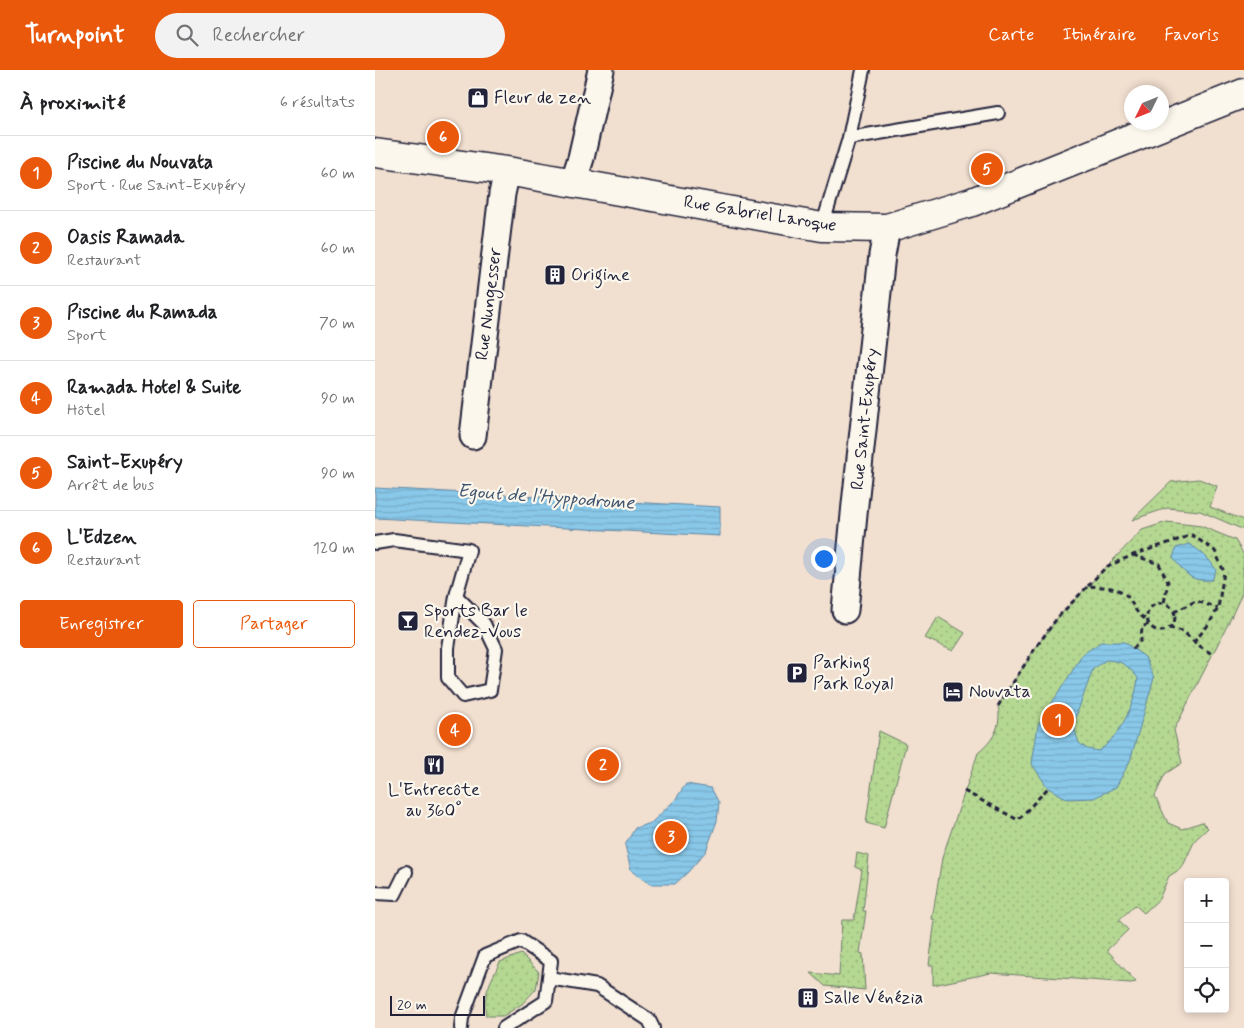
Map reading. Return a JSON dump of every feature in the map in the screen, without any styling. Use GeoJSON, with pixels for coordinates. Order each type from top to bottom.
{"type":"FeatureCollection","features":[{"type":"Feature","properties":{"kind":"street"},"geometry":{"type":"LineString","coordinates":[[573,183],[581,158],[601,70]]}},
{"type":"Feature","properties":{"kind":"street","name":"Rue Gabriel Laroque"},"geometry":{"type":"LineString","coordinates":[[375,153],[507,172],[822,227],[887,228],[972,202],[1244,93]]}},
{"type":"Feature","properties":{"kind":"street","name":"Rue Nungesser"},"geometry":{"type":"LineString","coordinates":[[473,436],[502,194],[507,172]]}},
{"type":"Feature","properties":{"kind":"street","name":"Rue Saint-Exupéry"},"geometry":{"type":"LineString","coordinates":[[846,598],[882,255],[887,228]]}},
{"type":"Feature","properties":{"kind":"lane"},"geometry":{"type":"LineString","coordinates":[[822,227],[849,138],[863,70]]}},
{"type":"Feature","properties":{"kind":"lane"},"geometry":{"type":"LineString","coordinates":[[849,138],[998,113]]}},
{"type":"Feature","properties":{"kind":"lane"},"geometry":{"type":"LineString","coordinates":[[375,543],[394,540],[469,550],[455,596],[447,648],[448,678],[463,696],[490,690],[496,649],[484,624],[455,596]]}},
{"type":"Feature","properties":{"kind":"lane"},"geometry":{"type":"LineString","coordinates":[[375,893],[395,894],[406,872]]}},
{"type":"Feature","properties":{"kind":"lane"},"geometry":{"type":"LineString","coordinates":[[461,1028],[462,1018],[485,956],[521,941],[551,961],[546,1001],[504,1028]]}},
{"type":"Feature","properties":{"kind":"lane"},"geometry":{"type":"LineString","coordinates":[[549,978],[597,986],[649,1020],[653,1028]]}},
{"type":"Feature","properties":{"kind":"path"},"geometry":{"type":"LineString","coordinates":[[999,706],[1036,647],[1058,617],[1107,567],[1133,555],[1193,535],[1215,551],[1224,572],[1218,608],[1209,624],[1194,642]]}},
{"type":"Feature","properties":{"kind":"path"},"geometry":{"type":"LineString","coordinates":[[1133,555],[1159,564],[1168,582],[1163,603]]}},
{"type":"Feature","properties":{"kind":"path"},"geometry":{"type":"LineString","coordinates":[[1088,586],[1108,587],[1126,594],[1138,614],[1157,630],[1169,628],[1183,631],[1194,642],[1212,654]]}},
{"type":"Feature","properties":{"kind":"path"},"geometry":{"type":"LineString","coordinates":[[1174,612],[1196,601],[1218,608]]}},
{"type":"Feature","properties":{"kind":"path"},"geometry":{"type":"LineString","coordinates":[[1149,622],[1147,616],[1151,608],[1163,603],[1174,612],[1175,620],[1169,628]]}},
{"type":"Feature","properties":{"kind":"path"},"geometry":{"type":"LineString","coordinates":[[1133,649],[1141,640],[1142,627],[1149,622]]}},
{"type":"Feature","properties":{"kind":"path"},"geometry":{"type":"LineString","coordinates":[[965,791],[1018,820],[1048,788]]}},
{"type":"Feature","properties":{"kind":"green space"},"geometry":{"type":"Polygon","coordinates":[[[1199,479],[1217,486],[1210,507],[1244,520],[1244,530],[1200,511],[1167,508],[1132,520],[1171,482],[1199,479]]]}},
{"type":"Feature","properties":{"kind":"green space"},"geometry":{"type":"Polygon","coordinates":[[[1167,522],[1201,526],[1235,540],[1244,555],[1242,593],[1174,730],[1182,763],[1165,774],[1155,796],[1168,823],[1182,829],[1202,822],[1208,828],[1195,840],[1182,868],[1169,876],[1159,899],[1144,913],[1135,905],[1119,920],[1128,930],[1107,950],[1136,982],[991,973],[933,985],[933,965],[929,965],[935,920],[932,919],[942,858],[978,753],[995,732],[999,720],[998,706],[1058,617],[1142,530],[1167,522]]]}},
{"type":"Feature","properties":{"kind":"green space"},"geometry":{"type":"Polygon","coordinates":[[[938,617],[965,633],[953,651],[925,638],[938,617]]]}},
{"type":"Feature","properties":{"kind":"green space"},"geometry":{"type":"Polygon","coordinates":[[[879,731],[906,744],[884,828],[866,823],[879,731]]]}},
{"type":"Feature","properties":{"kind":"green space"},"geometry":{"type":"Polygon","coordinates":[[[857,853],[869,856],[863,911],[866,911],[860,953],[863,954],[865,990],[825,986],[811,973],[839,976],[842,920],[854,920],[862,870],[855,867],[857,853]]]}},
{"type":"Feature","properties":{"kind":"green space"},"geometry":{"type":"Polygon","coordinates":[[[521,954],[539,972],[536,989],[522,1004],[503,1016],[486,1016],[486,995],[500,962],[521,954]]]}},
{"type":"Feature","properties":{"kind":"water"},"geometry":{"type":"Polygon","coordinates":[[[375,488],[720,507],[720,536],[375,518],[375,488]]]}},
{"type":"Feature","properties":{"kind":"water"},"geometry":{"type":"Polygon","coordinates":[[[1189,544],[1204,555],[1216,570],[1212,580],[1198,580],[1189,576],[1173,558],[1176,548],[1189,544]]]}},
{"type":"Feature","properties":{"kind":"water"},"geometry":{"type":"Polygon","coordinates":[[[1101,642],[1124,642],[1145,657],[1154,678],[1130,761],[1116,787],[1094,798],[1068,799],[1048,788],[1032,764],[1038,725],[1083,654],[1101,642]],[[1106,660],[1093,669],[1076,716],[1075,731],[1079,743],[1087,749],[1099,751],[1114,736],[1126,718],[1134,698],[1138,678],[1124,664],[1106,660]]]}},
{"type":"Feature","properties":{"kind":"water"},"geometry":{"type":"Polygon","coordinates":[[[686,784],[711,788],[719,803],[717,821],[706,851],[688,872],[675,884],[650,884],[631,870],[625,845],[635,828],[651,823],[675,800],[686,784]]]}},
{"type":"Feature","properties":{"kind":"place","name":"Fleur de zen"},"geometry":{"type":"Point","coordinates":[478,98]}},
{"type":"Feature","properties":{"kind":"place","name":"L'Edzen"},"geometry":{"type":"Point","coordinates":[443,137]}},
{"type":"Feature","properties":{"kind":"place","name":"Saint-Exupéry"},"geometry":{"type":"Point","coordinates":[987,169]}},
{"type":"Feature","properties":{"kind":"place","name":"Origine"},"geometry":{"type":"Point","coordinates":[555,275]}},
{"type":"Feature","properties":{"kind":"place","name":"Sports Bar le Rendez-Vous"},"geometry":{"type":"Point","coordinates":[408,621]}},
{"type":"Feature","properties":{"kind":"place","name":"Parking Park Royal"},"geometry":{"type":"Point","coordinates":[797,673]}},
{"type":"Feature","properties":{"kind":"place","name":"Nouvata"},"geometry":{"type":"Point","coordinates":[953,692]}},
{"type":"Feature","properties":{"kind":"place","name":"Piscine du Nouvata"},"geometry":{"type":"Point","coordinates":[1058,720]}},
{"type":"Feature","properties":{"kind":"place","name":"Ramada Hotel & Suite"},"geometry":{"type":"Point","coordinates":[455,730]}},
{"type":"Feature","properties":{"kind":"place","name":"L'Entrecôte au 360°"},"geometry":{"type":"Point","coordinates":[434,765]}},
{"type":"Feature","properties":{"kind":"place","name":"Oasis Ramada"},"geometry":{"type":"Point","coordinates":[603,765]}},
{"type":"Feature","properties":{"kind":"place","name":"Piscine du Ramada"},"geometry":{"type":"Point","coordinates":[671,837]}},
{"type":"Feature","properties":{"kind":"place","name":"Salle Vénézia"},"geometry":{"type":"Point","coordinates":[808,998]}},
{"type":"Feature","properties":{"kind":"water label","name":"Egout de l'Hyppodrome"},"geometry":{"type":"Point","coordinates":[546,497]}}]}
